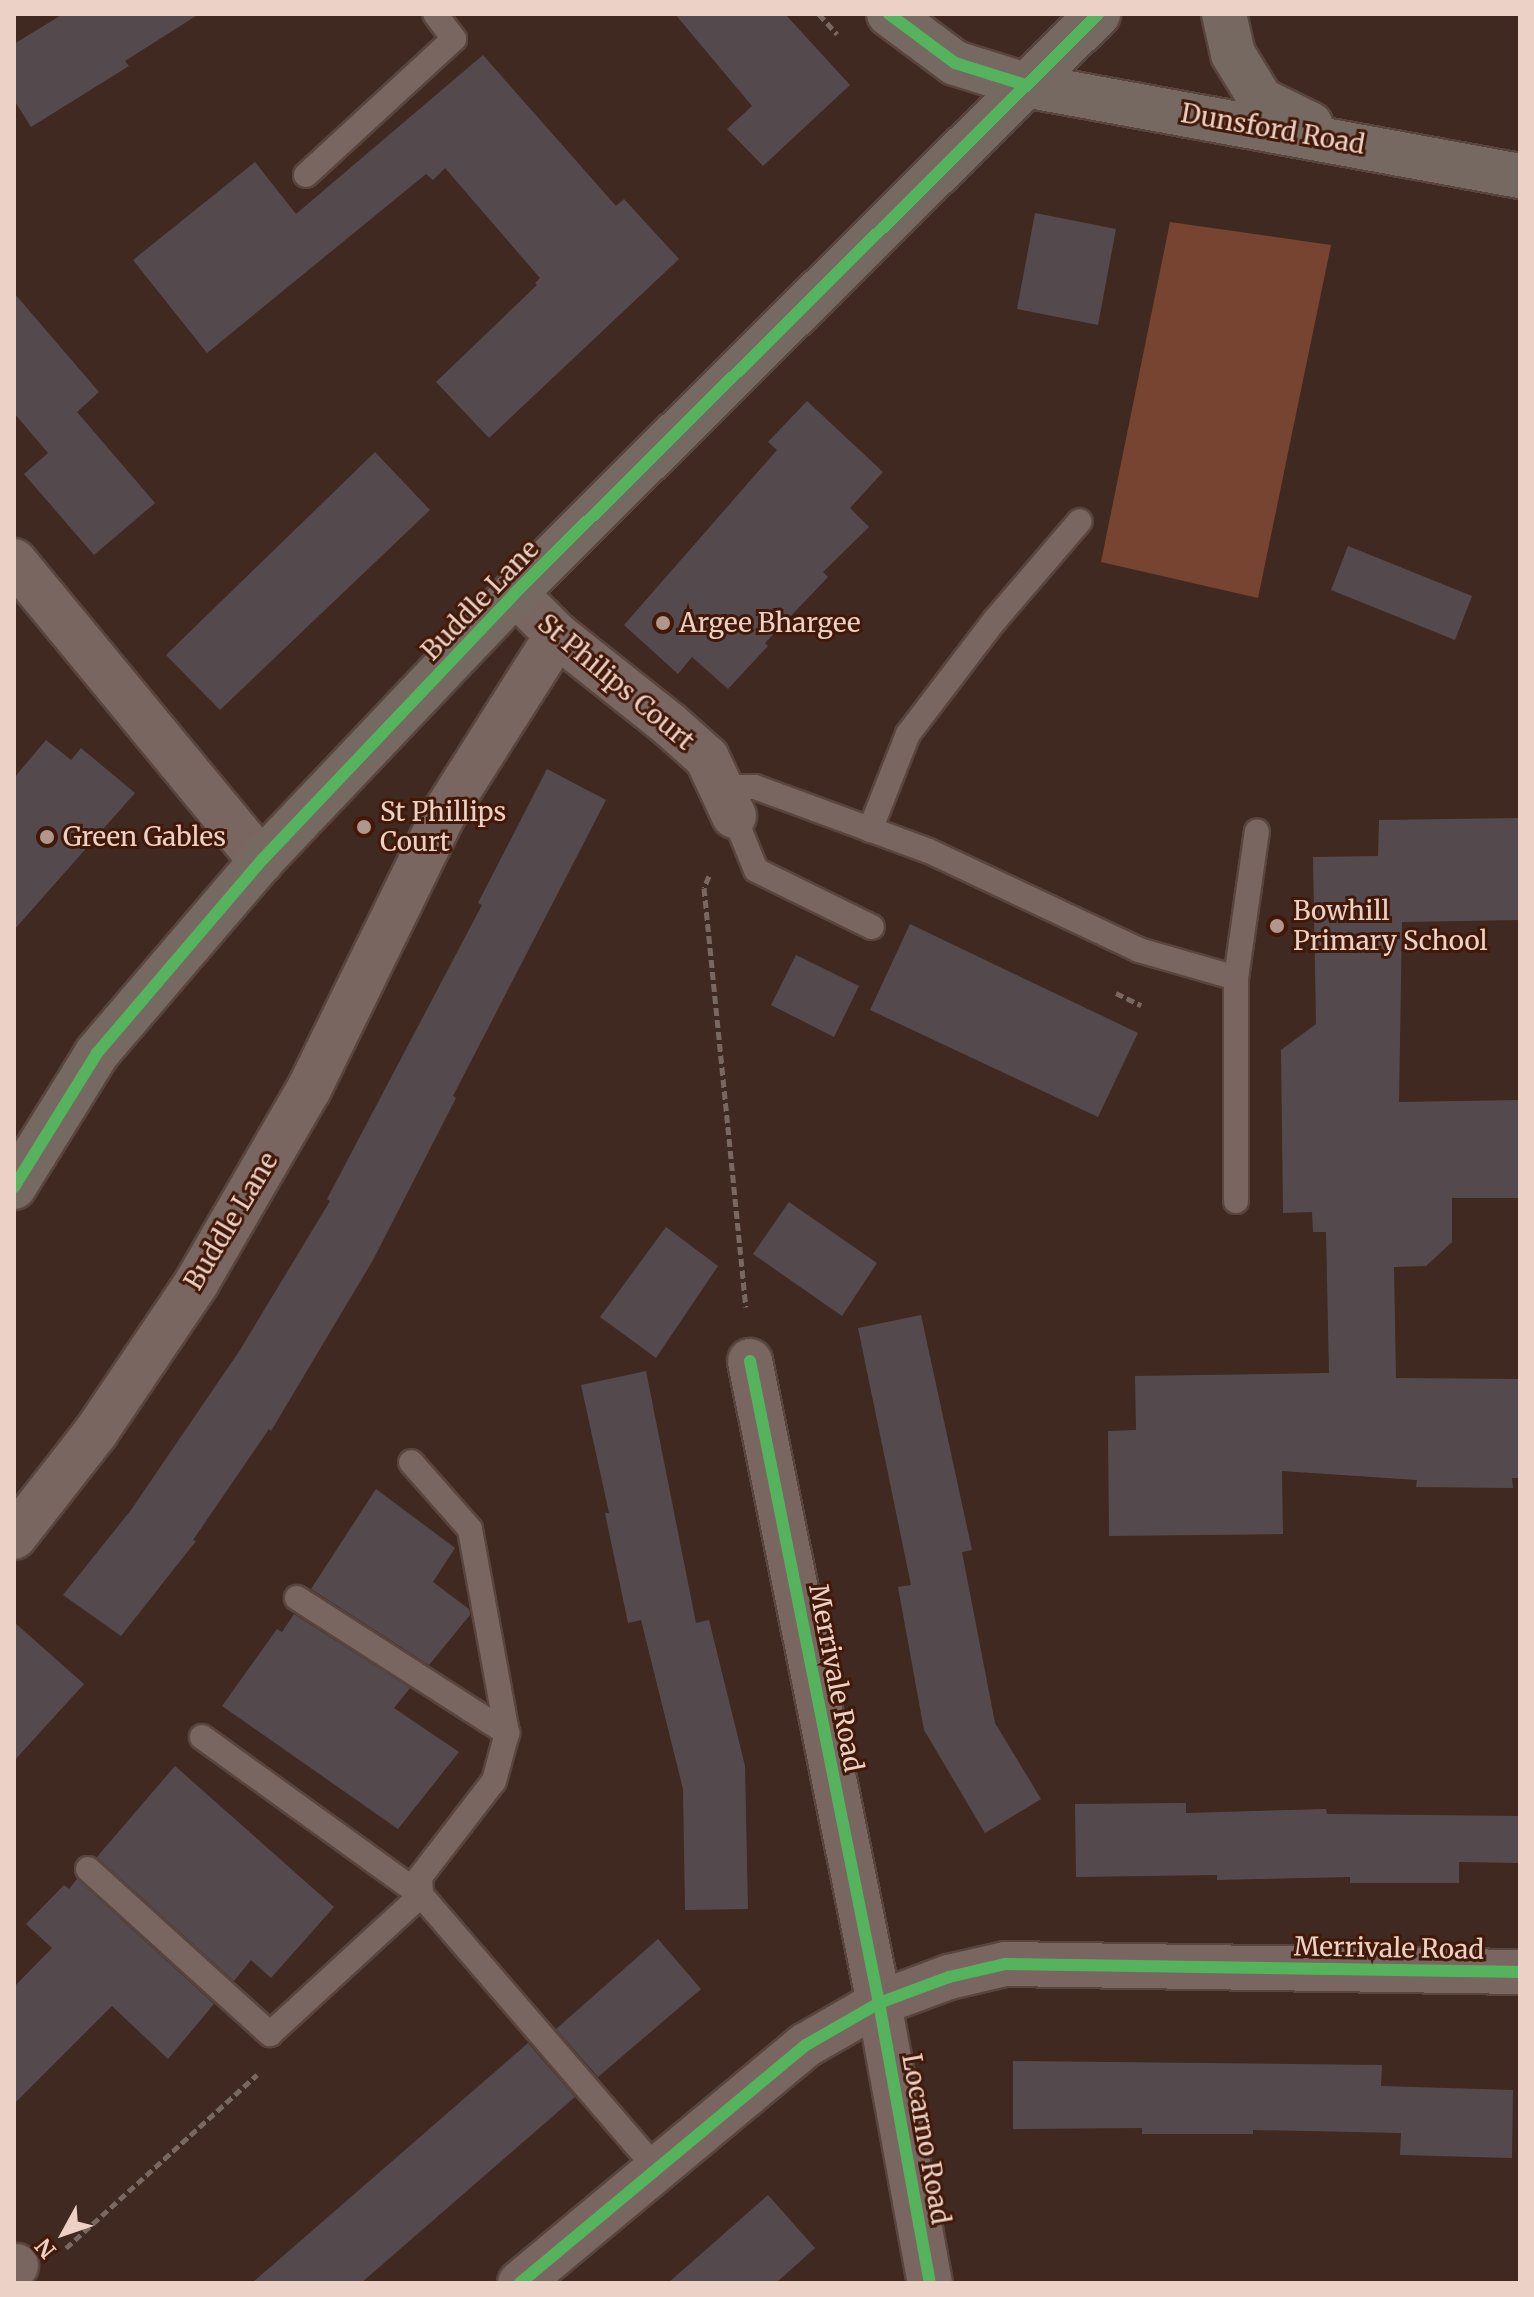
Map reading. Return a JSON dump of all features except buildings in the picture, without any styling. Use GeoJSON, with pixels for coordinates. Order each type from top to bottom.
{"type":"FeatureCollection","features":[{"type":"Feature","properties":{"kind":"street","name":"Dunsford Road"},"geometry":{"type":"LineString","coordinates":[[889,14],[955,63],[1025,85],[1345,141],[1520,176]]}},
{"type":"Feature","properties":{"kind":"street","name":"Buddle Lane"},"geometry":{"type":"LineString","coordinates":[[14,1187],[97,1053],[261,861],[515,593],[1098,14]]}},
{"type":"Feature","properties":{"kind":"street"},"geometry":{"type":"LineString","coordinates":[[1224,14],[1233,54],[1261,100],[1345,141]]}},
{"type":"Feature","properties":{"kind":"street"},"geometry":{"type":"LineString","coordinates":[[14,561],[261,861]]}},
{"type":"Feature","properties":{"kind":"street","name":"St Philips Court"},"geometry":{"type":"LineString","coordinates":[[515,593],[557,635],[707,758],[728,802]]}},
{"type":"Feature","properties":{"kind":"street","name":"Buddle Lane"},"geometry":{"type":"LineString","coordinates":[[14,1537],[96,1432],[197,1282],[309,1089],[442,817],[557,635]]}},
{"type":"Feature","properties":{"kind":"street","name":"Merrivale Road"},"geometry":{"type":"LineString","coordinates":[[750,1361],[879,2003]]}},
{"type":"Feature","properties":{"kind":"street","name":"Merrivale Road"},"geometry":{"type":"LineString","coordinates":[[520,2283],[655,2167],[806,2045],[879,2003],[949,1977],[1005,1964],[1520,1972]]}},
{"type":"Feature","properties":{"kind":"street","name":"Locarno Road"},"geometry":{"type":"LineString","coordinates":[[879,2003],[930,2283]]}},
{"type":"Feature","properties":{"kind":"lane"},"geometry":{"type":"LineString","coordinates":[[306,175],[454,39],[435,14]]}},
{"type":"Feature","properties":{"kind":"lane"},"geometry":{"type":"LineString","coordinates":[[870,830],[908,734],[995,620],[1080,521]]}},
{"type":"Feature","properties":{"kind":"lane"},"geometry":{"type":"LineString","coordinates":[[872,927],[756,870],[728,802],[755,787],[929,851],[1139,950],[1236,978]]}},
{"type":"Feature","properties":{"kind":"lane"},"geometry":{"type":"LineString","coordinates":[[1236,1201],[1236,978],[1257,831]]}},
{"type":"Feature","properties":{"kind":"lane"},"geometry":{"type":"LineString","coordinates":[[411,1462],[470,1529],[507,1733],[494,1781],[420,1877],[421,1895]]}},
{"type":"Feature","properties":{"kind":"lane"},"geometry":{"type":"LineString","coordinates":[[297,1598],[507,1733]]}},
{"type":"Feature","properties":{"kind":"lane"},"geometry":{"type":"LineString","coordinates":[[202,1737],[421,1895],[655,2167]]}},
{"type":"Feature","properties":{"kind":"lane"},"geometry":{"type":"LineString","coordinates":[[88,1869],[270,2034],[421,1895]]}},
{"type":"Feature","properties":{"kind":"path"},"geometry":{"type":"LineString","coordinates":[[728,802],[704,888],[743,1261],[750,1361]]}},
{"type":"Feature","properties":{"kind":"path"},"geometry":{"type":"LineString","coordinates":[[1114,992],[1141,1005]]}},
{"type":"Feature","properties":{"kind":"path"},"geometry":{"type":"LineString","coordinates":[[15,2267],[46,2266],[254,2078],[266,2067],[270,2034]]}},
{"type":"Feature","properties":{"kind":"shaded area"},"geometry":{"type":"Polygon","coordinates":[[[1170,222],[1331,245],[1258,598],[1101,562],[1170,222]]]}},
{"type":"Feature","properties":{"kind":"cycle path"},"geometry":{"type":"LineString","coordinates":[[889,14],[955,63],[1025,85]]}},
{"type":"Feature","properties":{"kind":"cycle path"},"geometry":{"type":"LineString","coordinates":[[14,1187],[97,1053],[261,861],[515,593],[1098,14]]}},
{"type":"Feature","properties":{"kind":"cycle path"},"geometry":{"type":"LineString","coordinates":[[750,1361],[879,2003],[930,2283]]}},
{"type":"Feature","properties":{"kind":"cycle path"},"geometry":{"type":"LineString","coordinates":[[520,2283],[806,2045],[879,2003],[949,1977],[1005,1964],[1520,1972]]}},
{"type":"Feature","properties":{"kind":"place","name":"Argee Bhargee"},"geometry":{"type":"Point","coordinates":[663,623]}},
{"type":"Feature","properties":{"kind":"place","name":"St Phillips Court"},"geometry":{"type":"Point","coordinates":[364,827]}},
{"type":"Feature","properties":{"kind":"place","name":"Green Gables"},"geometry":{"type":"Point","coordinates":[47,837]}},
{"type":"Feature","properties":{"kind":"place","name":"Bowhill Primary School"},"geometry":{"type":"Point","coordinates":[1277,926]}}]}
